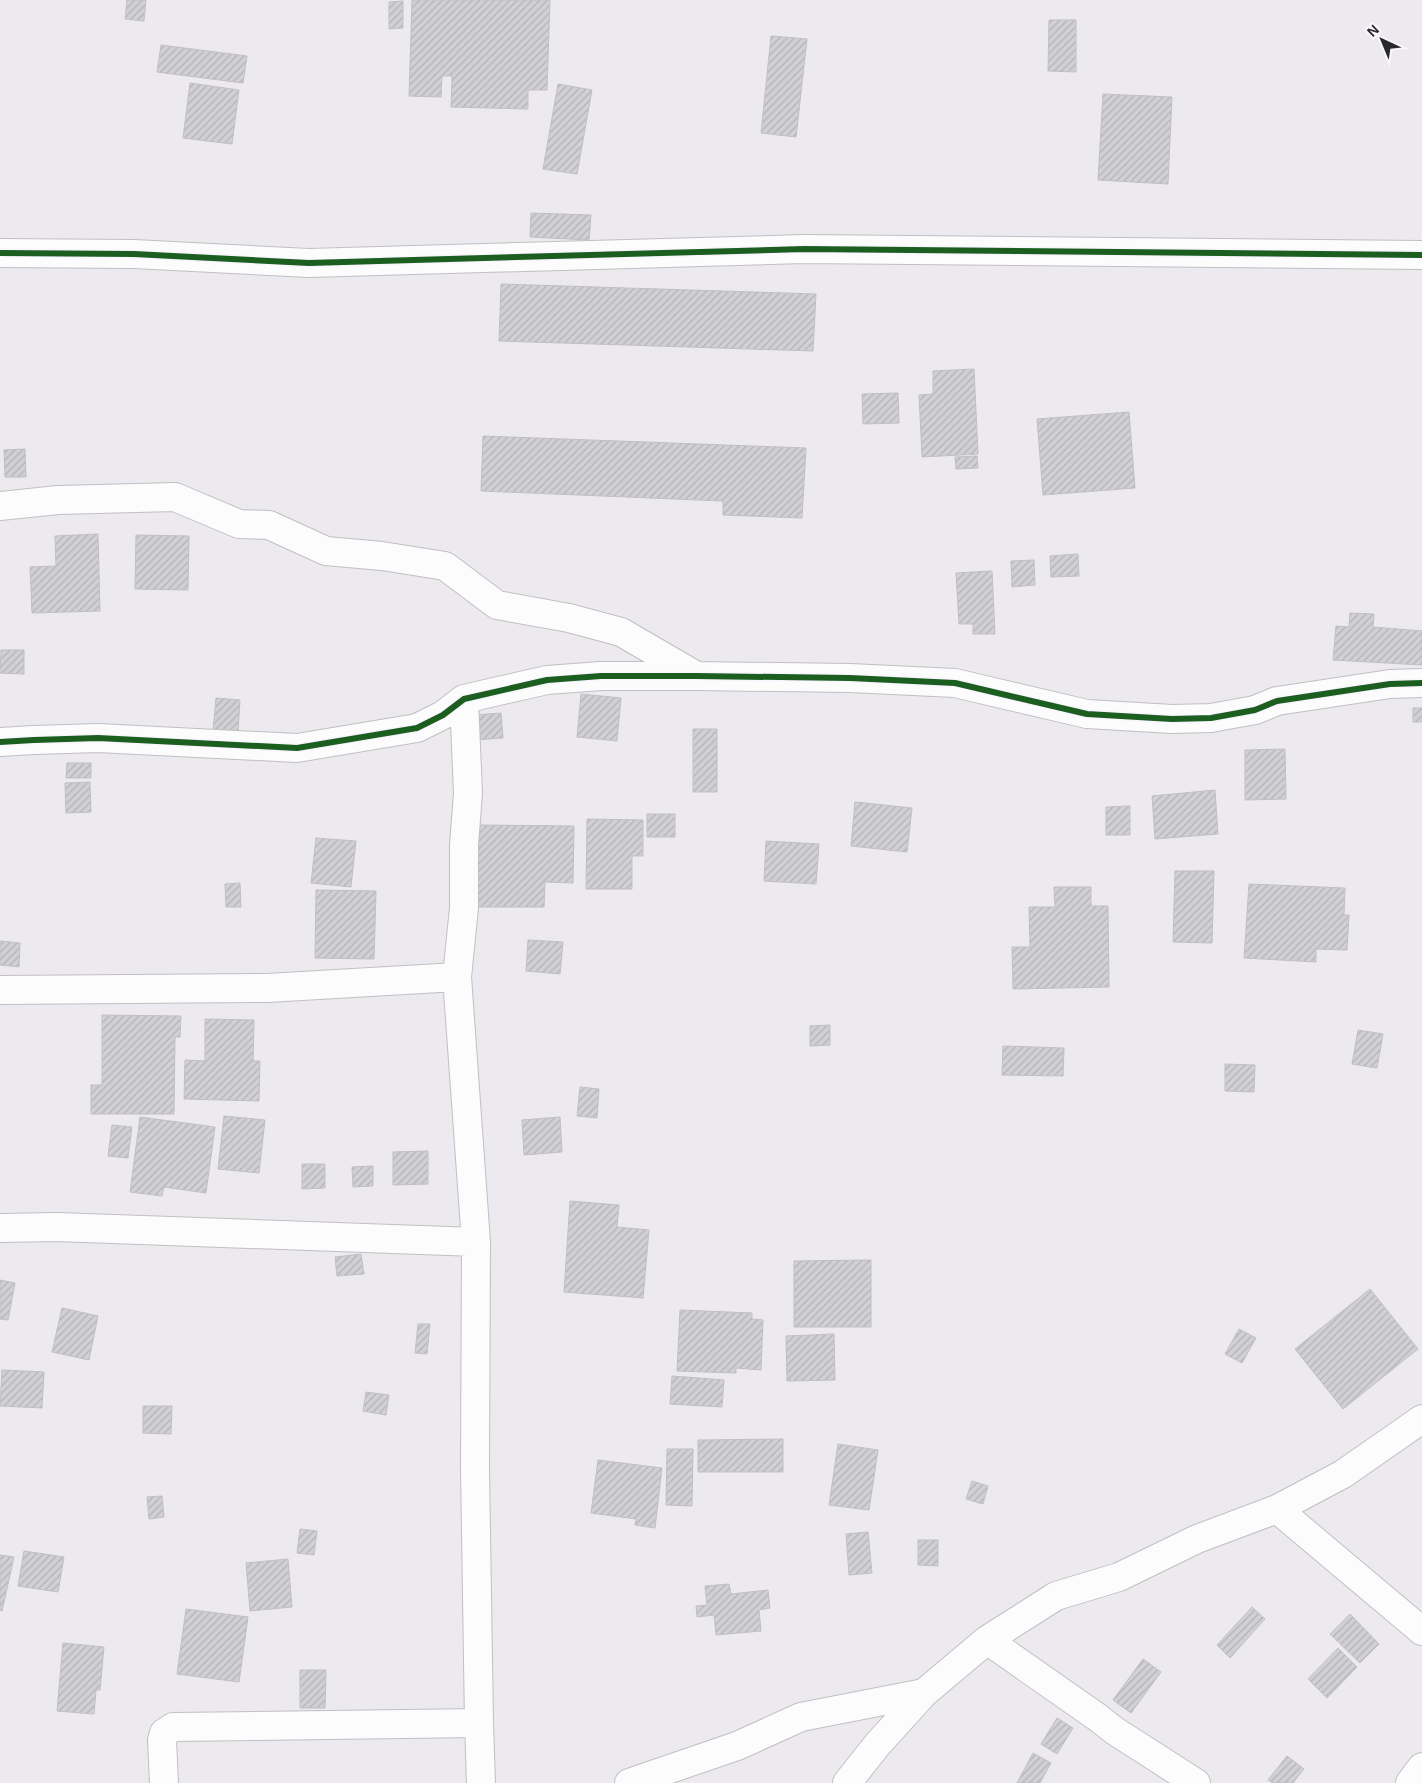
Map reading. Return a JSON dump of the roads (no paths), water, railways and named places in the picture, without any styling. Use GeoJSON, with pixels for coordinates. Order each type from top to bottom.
{"type":"FeatureCollection","features":[{"type":"Feature","properties":{"kind":"street"},"geometry":{"type":"LineString","coordinates":[[0,253],[134,254],[309,264],[804,249],[1422,254]]}},
{"type":"Feature","properties":{"kind":"street"},"geometry":{"type":"LineString","coordinates":[[0,506],[58,500],[174,497],[239,524],[268,526],[326,551],[382,556],[445,566],[497,605],[569,618],[621,632],[696,676]]}},
{"type":"Feature","properties":{"kind":"street"},"geometry":{"type":"LineString","coordinates":[[0,742],[98,738],[297,748],[417,728],[443,715],[464,699],[547,680],[601,676],[850,678],[955,683],[1087,714],[1172,719],[1211,718],[1255,710],[1277,701],[1390,684],[1422,683]]}},
{"type":"Feature","properties":{"kind":"street"},"geometry":{"type":"LineString","coordinates":[[464,699],[468,793],[464,845],[464,908],[457,977],[476,1242],[476,1468],[481,1783]]}},
{"type":"Feature","properties":{"kind":"street"},"geometry":{"type":"LineString","coordinates":[[0,990],[267,988],[457,977]]}},
{"type":"Feature","properties":{"kind":"street"},"geometry":{"type":"LineString","coordinates":[[0,1228],[57,1227],[476,1242]]}},
{"type":"Feature","properties":{"kind":"street"},"geometry":{"type":"LineString","coordinates":[[847,1783],[877,1745],[924,1693],[987,1640],[1056,1596],[1119,1577],[1197,1539],[1277,1509],[1343,1474],[1422,1419]]}},
{"type":"Feature","properties":{"kind":"street"},"geometry":{"type":"LineString","coordinates":[[1277,1509],[1422,1631]]}},
{"type":"Feature","properties":{"kind":"street"},"geometry":{"type":"LineString","coordinates":[[987,1640],[1097,1717],[1115,1732],[1196,1783]]}},
{"type":"Feature","properties":{"kind":"street"},"geometry":{"type":"LineString","coordinates":[[629,1783],[737,1746],[800,1717],[924,1693]]}},
{"type":"Feature","properties":{"kind":"street"},"geometry":{"type":"LineString","coordinates":[[164,1783],[162,1740],[164,1733],[173,1726],[479,1723]]}},
{"type":"Feature","properties":{"kind":"street"},"geometry":{"type":"LineString","coordinates":[[1410,1783],[1422,1767]]}}]}
